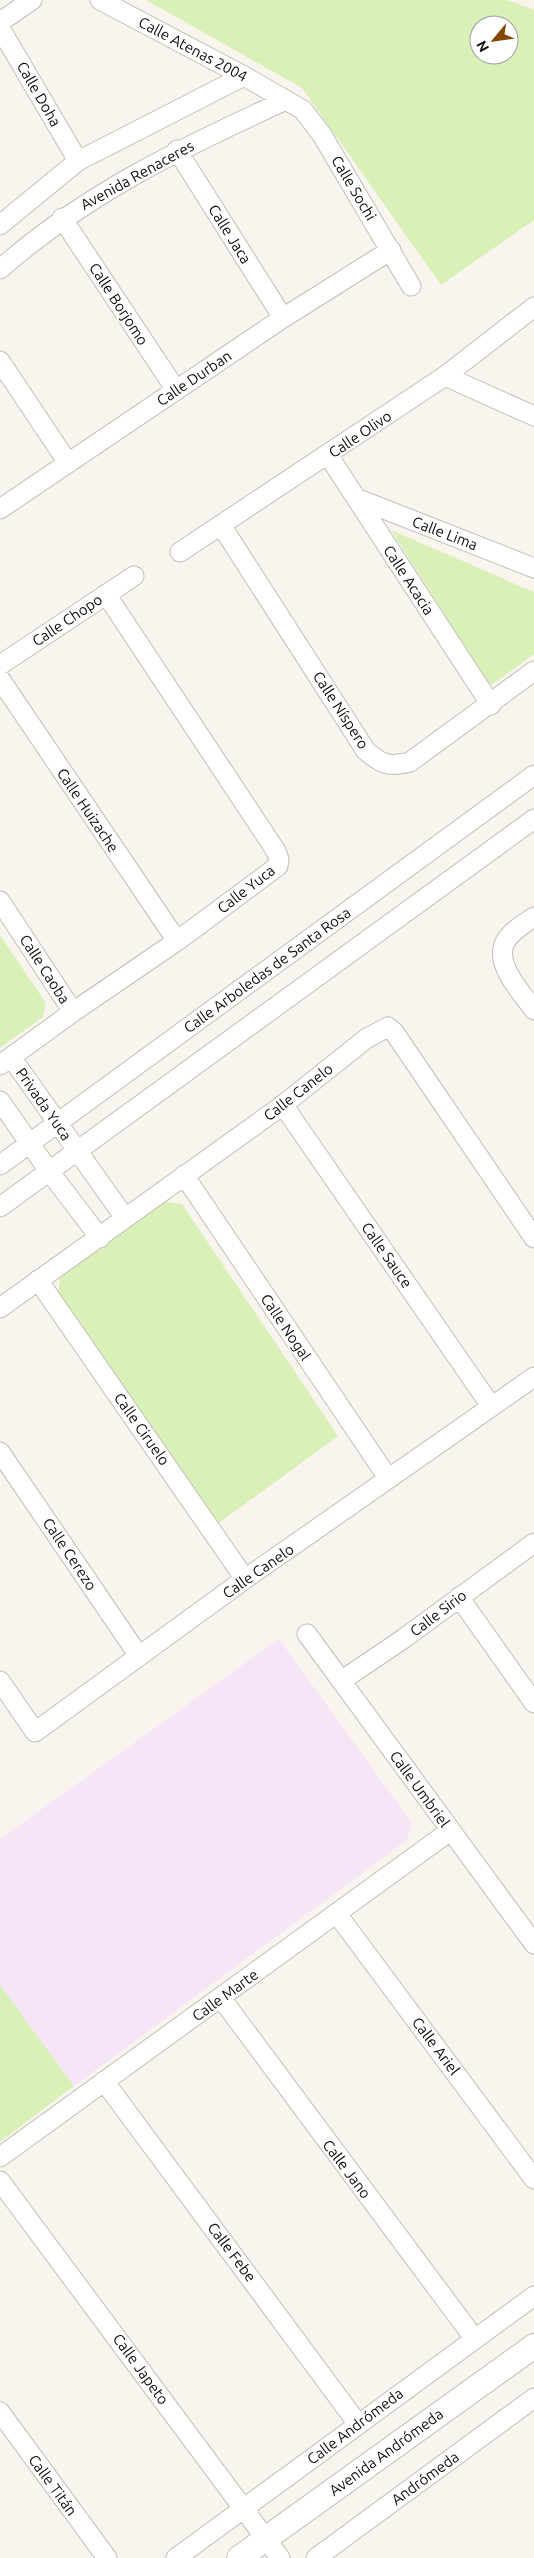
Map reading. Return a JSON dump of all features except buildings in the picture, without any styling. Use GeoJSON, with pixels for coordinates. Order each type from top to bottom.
{"type":"FeatureCollection","features":[{"type":"Feature","properties":{"kind":"street"},"geometry":{"type":"LineString","coordinates":[[0,22],[32,0]]}},
{"type":"Feature","properties":{"kind":"street","name":"Calle Atenas 2004"},"geometry":{"type":"LineString","coordinates":[[100,0],[286,100]]}},
{"type":"Feature","properties":{"kind":"street","name":"Calle Doha"},"geometry":{"type":"LineString","coordinates":[[0,28],[78,161]]}},
{"type":"Feature","properties":{"kind":"street"},"geometry":{"type":"LineString","coordinates":[[0,225],[78,161],[244,76]]}},
{"type":"Feature","properties":{"kind":"street","name":"Avenida Renaceres"},"geometry":{"type":"LineString","coordinates":[[0,269],[62,218],[117,184],[177,150],[286,100]]}},
{"type":"Feature","properties":{"kind":"street","name":"Calle Sochi"},"geometry":{"type":"LineString","coordinates":[[286,100],[303,110],[322,135],[411,286]]}},
{"type":"Feature","properties":{"kind":"street","name":"Calle Jaca"},"geometry":{"type":"LineString","coordinates":[[177,150],[283,318]]}},
{"type":"Feature","properties":{"kind":"street","name":"Calle Borjomo"},"geometry":{"type":"LineString","coordinates":[[62,218],[176,390]]}},
{"type":"Feature","properties":{"kind":"street","name":"Calle Durban"},"geometry":{"type":"LineString","coordinates":[[0,509],[283,318],[391,250]]}},
{"type":"Feature","properties":{"kind":"street","name":"Calle Olivo"},"geometry":{"type":"LineString","coordinates":[[180,552],[445,376],[534,307]]}},
{"type":"Feature","properties":{"kind":"street"},"geometry":{"type":"LineString","coordinates":[[0,361],[68,463]]}},
{"type":"Feature","properties":{"kind":"street"},"geometry":{"type":"LineString","coordinates":[[445,376],[534,416]]}},
{"type":"Feature","properties":{"kind":"street","name":"Calle Acacia"},"geometry":{"type":"LineString","coordinates":[[328,455],[491,705]]}},
{"type":"Feature","properties":{"kind":"street","name":"Calle Lima"},"geometry":{"type":"LineString","coordinates":[[356,498],[534,568]]}},
{"type":"Feature","properties":{"kind":"street","name":"Calle Níspero"},"geometry":{"type":"LineString","coordinates":[[221,525],[366,751],[379,762],[392,766],[410,762],[531,679]]}},
{"type":"Feature","properties":{"kind":"street","name":"Calle Chopo"},"geometry":{"type":"LineString","coordinates":[[0,665],[134,576]]}},
{"type":"Feature","properties":{"kind":"street","name":"Calle Yuca"},"geometry":{"type":"LineString","coordinates":[[5,1061],[177,941],[278,866],[279,860],[106,594]]}},
{"type":"Feature","properties":{"kind":"street","name":"Calle Huizache"},"geometry":{"type":"LineString","coordinates":[[0,679],[177,941]]}},
{"type":"Feature","properties":{"kind":"street","name":"Calle Arboledas de Santa Rosa"},"geometry":{"type":"LineString","coordinates":[[0,1166],[534,775]]}},
{"type":"Feature","properties":{"kind":"street"},"geometry":{"type":"LineString","coordinates":[[0,1207],[534,819]]}},
{"type":"Feature","properties":{"kind":"street","name":"Calle Caoba"},"geometry":{"type":"LineString","coordinates":[[0,901],[73,1012]]}},
{"type":"Feature","properties":{"kind":"street"},"geometry":{"type":"LineString","coordinates":[[534,917],[514,932],[505,943],[502,957],[507,971],[534,1010]]}},
{"type":"Feature","properties":{"kind":"street","name":"Calle Canelo"},"geometry":{"type":"LineString","coordinates":[[0,1308],[283,1105],[367,1038],[388,1027],[394,1032],[534,1238]]}},
{"type":"Feature","properties":{"kind":"street","name":"Privada Yuca"},"geometry":{"type":"LineString","coordinates":[[5,1061],[58,1123],[125,1218]]}},
{"type":"Feature","properties":{"kind":"street"},"geometry":{"type":"LineString","coordinates":[[0,1100],[49,1171],[100,1238]]}},
{"type":"Feature","properties":{"kind":"street","name":"Calle Sauce"},"geometry":{"type":"LineString","coordinates":[[283,1105],[491,1406]]}},
{"type":"Feature","properties":{"kind":"street","name":"Calle Nogal"},"geometry":{"type":"LineString","coordinates":[[184,1176],[388,1478]]}},
{"type":"Feature","properties":{"kind":"street","name":"Calle Ciruelo"},"geometry":{"type":"LineString","coordinates":[[38,1280],[245,1579]]}},
{"type":"Feature","properties":{"kind":"street","name":"Calle Canelo"},"geometry":{"type":"LineString","coordinates":[[0,1680],[35,1732],[245,1579],[534,1377]]}},
{"type":"Feature","properties":{"kind":"street","name":"Calle Cerezo"},"geometry":{"type":"LineString","coordinates":[[0,1452],[139,1656]]}},
{"type":"Feature","properties":{"kind":"street","name":"Calle Sirio"},"geometry":{"type":"LineString","coordinates":[[341,1681],[403,1639],[534,1544]]}},
{"type":"Feature","properties":{"kind":"street"},"geometry":{"type":"LineString","coordinates":[[459,1597],[534,1703]]}},
{"type":"Feature","properties":{"kind":"street","name":"Calle Umbriel"},"geometry":{"type":"LineString","coordinates":[[307,1634],[534,1944]]}},
{"type":"Feature","properties":{"kind":"street","name":"Calle Marte"},"geometry":{"type":"LineString","coordinates":[[0,2157],[450,1831]]}},
{"type":"Feature","properties":{"kind":"street","name":"Calle Ariel"},"geometry":{"type":"LineString","coordinates":[[337,1914],[534,2179]]}},
{"type":"Feature","properties":{"kind":"street","name":"Calle Jano"},"geometry":{"type":"LineString","coordinates":[[221,1998],[474,2338]]}},
{"type":"Feature","properties":{"kind":"street","name":"Calle Febe"},"geometry":{"type":"LineString","coordinates":[[104,2080],[358,2424]]}},
{"type":"Feature","properties":{"kind":"street","name":"Calle Japeto"},"geometry":{"type":"LineString","coordinates":[[0,2181],[280,2558]]}},
{"type":"Feature","properties":{"kind":"street","name":"Calle Andrómeda"},"geometry":{"type":"LineString","coordinates":[[176,2558],[474,2338],[534,2296]]}},
{"type":"Feature","properties":{"kind":"street","name":"Avenida Andrómeda"},"geometry":{"type":"LineString","coordinates":[[239,2558],[534,2346]]}},
{"type":"Feature","properties":{"kind":"street","name":"Andrómeda"},"geometry":{"type":"LineString","coordinates":[[316,2558],[534,2398]]}},
{"type":"Feature","properties":{"kind":"street","name":"Calle Titán"},"geometry":{"type":"LineString","coordinates":[[0,2412],[107,2558]]}},
{"type":"Feature","properties":{"kind":"shaded area"},"geometry":{"type":"Polygon","coordinates":[[[279,1639],[412,1823],[407,1840],[74,2086],[0,1985],[0,1839],[279,1639]]]}},
{"type":"Feature","properties":{"kind":"green space"},"geometry":{"type":"Polygon","coordinates":[[[146,0],[507,0],[534,10],[534,220],[441,285],[302,88],[146,0]]]}},
{"type":"Feature","properties":{"kind":"green space"},"geometry":{"type":"Polygon","coordinates":[[[391,530],[534,592],[534,654],[490,686],[391,530]]]}},
{"type":"Feature","properties":{"kind":"green space"},"geometry":{"type":"Polygon","coordinates":[[[0,935],[46,1003],[43,1017],[0,1048],[0,935]]]}},
{"type":"Feature","properties":{"kind":"green space"},"geometry":{"type":"Polygon","coordinates":[[[161,1201],[182,1204],[338,1436],[219,1523],[58,1295],[60,1278],[161,1201]]]}},
{"type":"Feature","properties":{"kind":"green space"},"geometry":{"type":"Polygon","coordinates":[[[0,1985],[74,2086],[0,2142],[0,1985]]]}}]}
